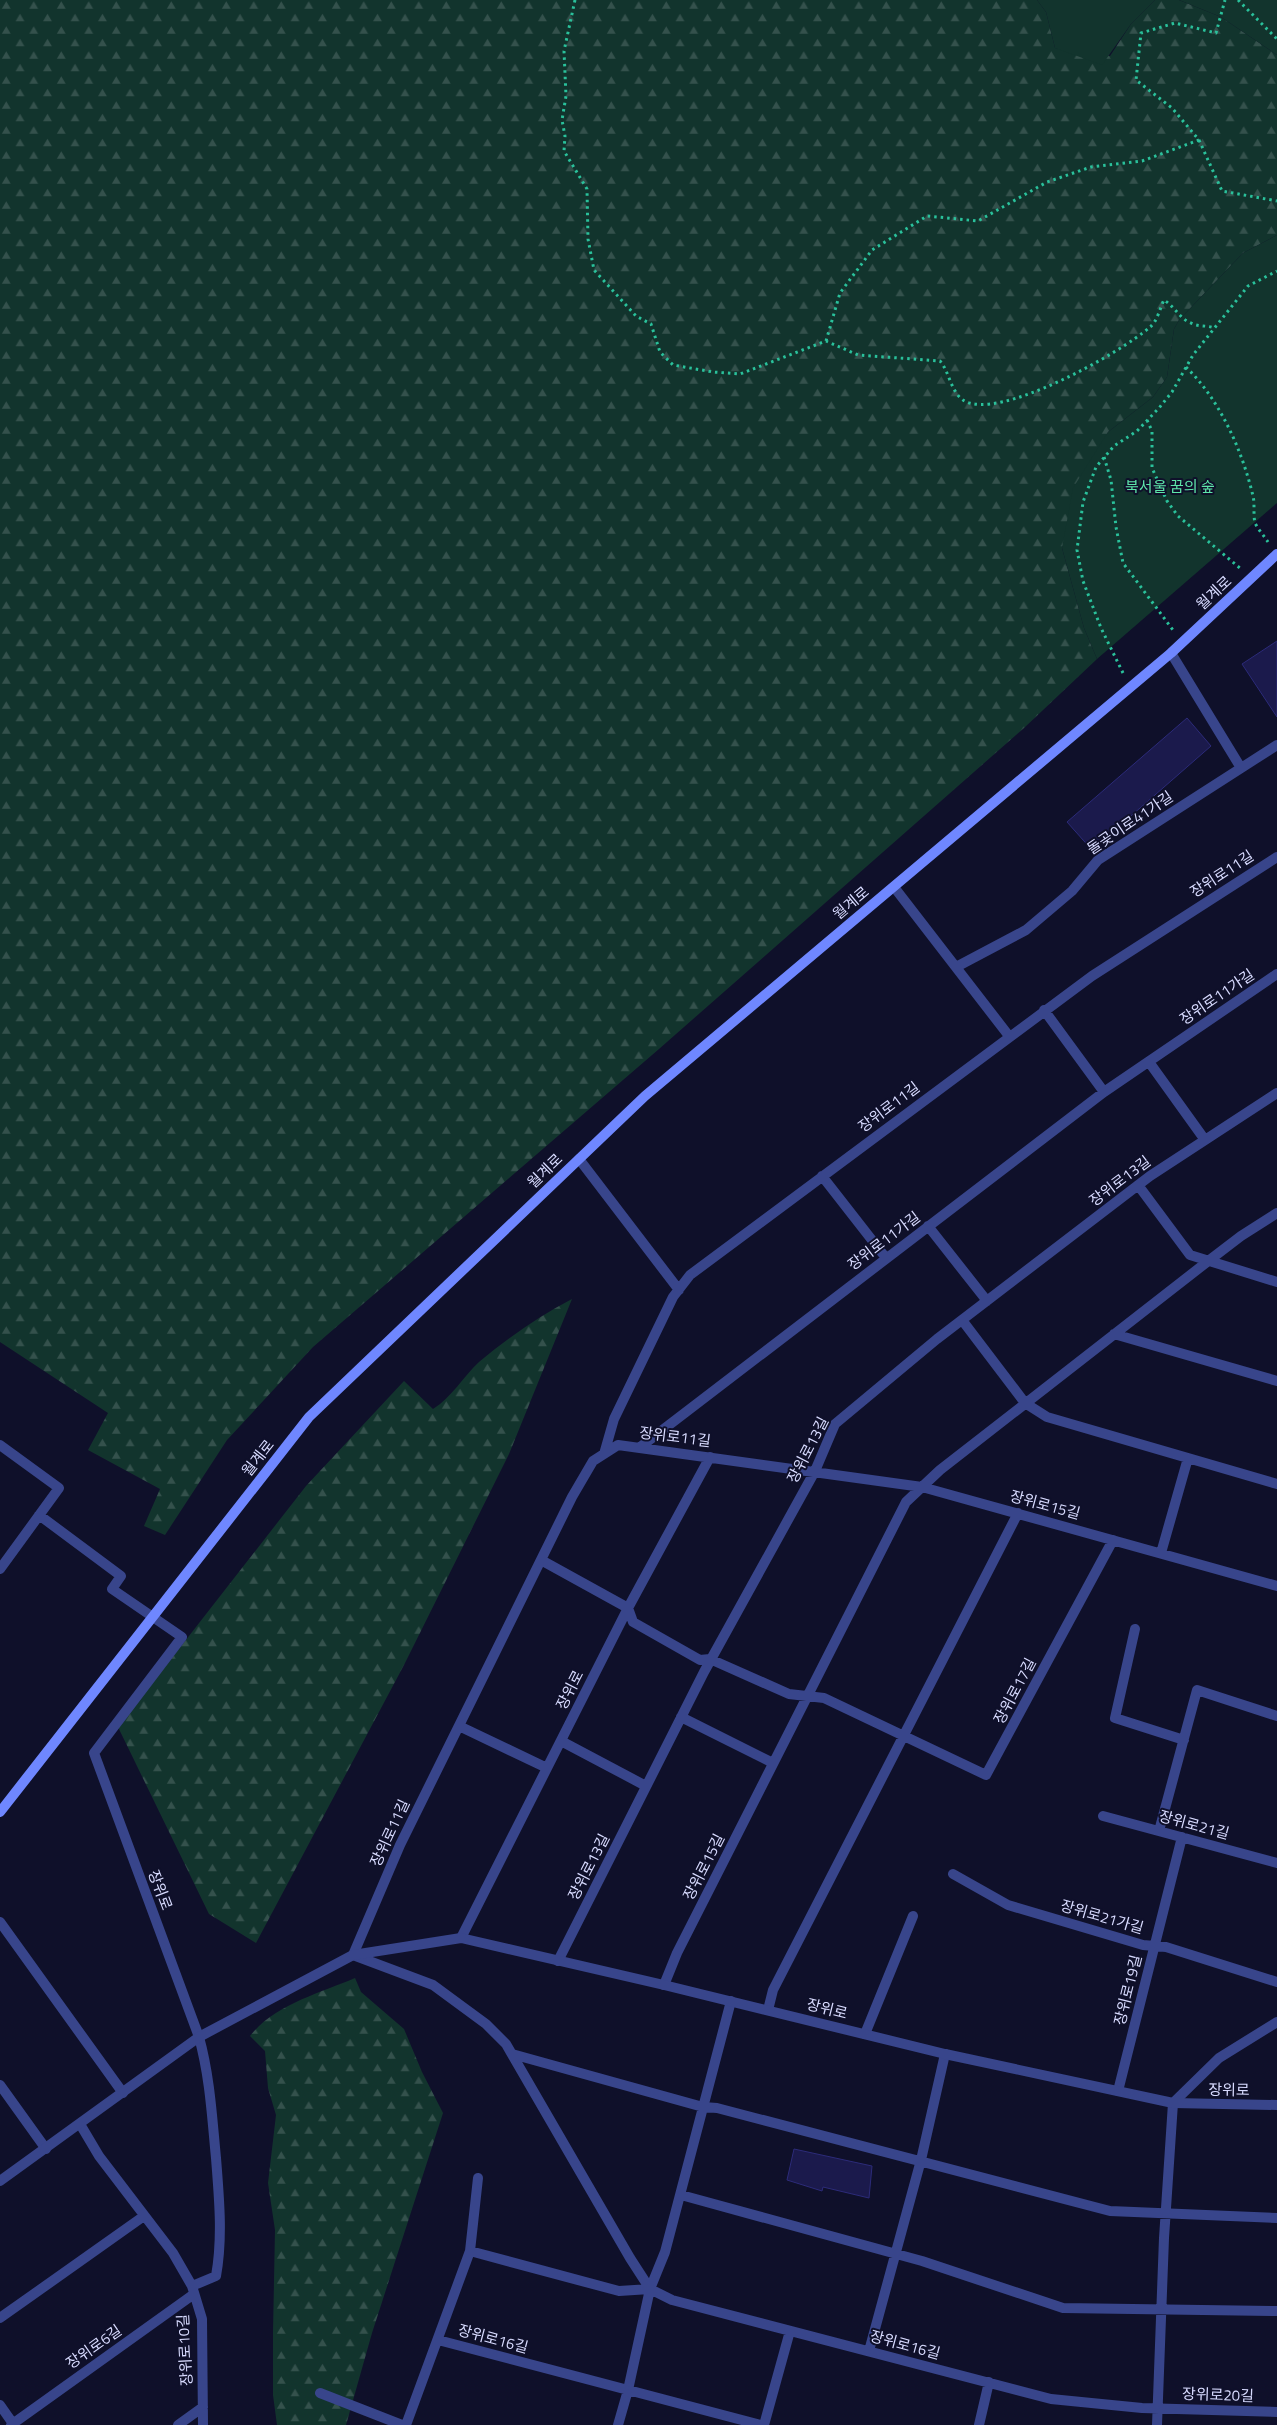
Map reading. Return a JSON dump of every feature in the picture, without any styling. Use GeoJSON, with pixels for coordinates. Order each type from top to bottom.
{"type":"FeatureCollection","features":[{"type":"Feature","properties":{"kind":"main road","name":"월계로"},"geometry":{"type":"LineString","coordinates":[[0,1812],[309,1417],[646,1096],[1171,654],[1276,554]]}},
{"type":"Feature","properties":{"kind":"street"},"geometry":{"type":"LineString","coordinates":[[1171,654],[1241,768]]}},
{"type":"Feature","properties":{"kind":"street","name":"돌곶이로41가길"},"geometry":{"type":"LineString","coordinates":[[958,966],[1026,930],[1072,891],[1098,860],[1277,745]]}},
{"type":"Feature","properties":{"kind":"street","name":"장위로11길"},"geometry":{"type":"LineString","coordinates":[[604,1454],[614,1419],[673,1297],[690,1275],[1044,1010],[1092,976],[1277,857]]}},
{"type":"Feature","properties":{"kind":"street"},"geometry":{"type":"LineString","coordinates":[[894,887],[958,966],[1009,1036]]}},
{"type":"Feature","properties":{"kind":"street","name":"장위로11가길"},"geometry":{"type":"LineString","coordinates":[[639,1448],[1104,1092],[1277,974]]}},
{"type":"Feature","properties":{"kind":"street"},"geometry":{"type":"LineString","coordinates":[[1044,1010],[1104,1092]]}},
{"type":"Feature","properties":{"kind":"street"},"geometry":{"type":"LineString","coordinates":[[1149,1062],[1205,1140]]}},
{"type":"Feature","properties":{"kind":"street","name":"장위로13길"},"geometry":{"type":"LineString","coordinates":[[558,1961],[710,1659],[815,1471],[835,1424],[962,1320],[1138,1185],[1277,1092]]}},
{"type":"Feature","properties":{"kind":"street","name":"월계로"},"geometry":{"type":"LineString","coordinates":[[579,1159],[679,1290]]}},
{"type":"Feature","properties":{"kind":"street"},"geometry":{"type":"LineString","coordinates":[[822,1176],[886,1258]]}},
{"type":"Feature","properties":{"kind":"street"},"geometry":{"type":"LineString","coordinates":[[1138,1185],[1190,1255],[1207,1262],[1277,1282]]}},
{"type":"Feature","properties":{"kind":"street","name":"장위로15길"},"geometry":{"type":"LineString","coordinates":[[664,1985],[677,1953],[906,1502],[940,1470],[1114,1334],[1241,1236],[1277,1213]]}},
{"type":"Feature","properties":{"kind":"street"},"geometry":{"type":"LineString","coordinates":[[928,1226],[987,1301]]}},
{"type":"Feature","properties":{"kind":"street"},"geometry":{"type":"LineString","coordinates":[[962,1320],[1026,1403],[1047,1417],[1277,1484]]}},
{"type":"Feature","properties":{"kind":"street"},"geometry":{"type":"LineString","coordinates":[[1114,1334],[1277,1381]]}},
{"type":"Feature","properties":{"kind":"street"},"geometry":{"type":"LineString","coordinates":[[0,1444],[59,1488],[0,1569]]}},
{"type":"Feature","properties":{"kind":"street","name":"장위로11길"},"geometry":{"type":"LineString","coordinates":[[352,1955],[400,1845],[541,1560],[593,1461],[618,1445],[922,1487]]}},
{"type":"Feature","properties":{"kind":"street","name":"장위로"},"geometry":{"type":"LineString","coordinates":[[461,1938],[628,1608],[710,1457]]}},
{"type":"Feature","properties":{"kind":"street"},"geometry":{"type":"LineString","coordinates":[[1161,1553],[1188,1458]]}},
{"type":"Feature","properties":{"kind":"street","name":"장위로15길"},"geometry":{"type":"LineString","coordinates":[[922,1487],[1277,1586]]}},
{"type":"Feature","properties":{"kind":"street"},"geometry":{"type":"LineString","coordinates":[[768,2010],[773,1990],[1018,1514]]}},
{"type":"Feature","properties":{"kind":"street","name":"장위로"},"geometry":{"type":"LineString","coordinates":[[39,1515],[121,1576],[112,1589],[182,1637],[94,1753],[199,2037],[208,2073],[219,2200],[220,2256],[216,2276],[193,2290]]}},
{"type":"Feature","properties":{"kind":"street","name":"장위로17길"},"geometry":{"type":"LineString","coordinates":[[903,1736],[986,1775],[1113,1540]]}},
{"type":"Feature","properties":{"kind":"street"},"geometry":{"type":"LineString","coordinates":[[541,1560],[628,1608],[633,1622],[700,1660],[710,1659],[789,1694],[824,1698],[903,1736]]}},
{"type":"Feature","properties":{"kind":"street"},"geometry":{"type":"LineString","coordinates":[[1135,1629],[1115,1718],[1184,1740]]}},
{"type":"Feature","properties":{"kind":"street"},"geometry":{"type":"LineString","coordinates":[[1158,1831],[1198,1690],[1277,1716]]}},
{"type":"Feature","properties":{"kind":"street"},"geometry":{"type":"LineString","coordinates":[[681,1717],[774,1763]]}},
{"type":"Feature","properties":{"kind":"street"},"geometry":{"type":"LineString","coordinates":[[459,1726],[547,1768]]}},
{"type":"Feature","properties":{"kind":"street"},"geometry":{"type":"LineString","coordinates":[[561,1741],[646,1786]]}},
{"type":"Feature","properties":{"kind":"street","name":"장위로21길"},"geometry":{"type":"LineString","coordinates":[[1103,1816],[1277,1863]]}},
{"type":"Feature","properties":{"kind":"street","name":"장위로19길"},"geometry":{"type":"LineString","coordinates":[[1118,2091],[1182,1837]]}},
{"type":"Feature","properties":{"kind":"street","name":"장위로21가길"},"geometry":{"type":"LineString","coordinates":[[952,1874],[1008,1905],[1143,1945],[1166,1947],[1277,1982]]}},
{"type":"Feature","properties":{"kind":"street","name":"장위로"},"geometry":{"type":"LineString","coordinates":[[865,2034],[913,1916]]}},
{"type":"Feature","properties":{"kind":"street"},"geometry":{"type":"LineString","coordinates":[[0,1922],[123,2092]]}},
{"type":"Feature","properties":{"kind":"street","name":"장위로"},"geometry":{"type":"LineString","coordinates":[[0,2181],[199,2037],[352,1955],[461,1938],[731,2001],[945,2054],[1173,2103],[1277,2106]]}},
{"type":"Feature","properties":{"kind":"street"},"geometry":{"type":"LineString","coordinates":[[352,1955],[433,1985],[486,2024],[506,2044],[650,2289]]}},
{"type":"Feature","properties":{"kind":"street"},"geometry":{"type":"LineString","coordinates":[[618,2425],[628,2390],[650,2289],[665,2252],[731,2001]]}},
{"type":"Feature","properties":{"kind":"street"},"geometry":{"type":"LineString","coordinates":[[1157,2425],[1165,2214],[1173,2103],[1219,2058],[1277,2022]]}},
{"type":"Feature","properties":{"kind":"street"},"geometry":{"type":"LineString","coordinates":[[512,2054],[703,2107],[718,2108],[1110,2211],[1277,2218]]}},
{"type":"Feature","properties":{"kind":"street"},"geometry":{"type":"LineString","coordinates":[[869,2351],[921,2160],[945,2054]]}},
{"type":"Feature","properties":{"kind":"street"},"geometry":{"type":"LineString","coordinates":[[0,2085],[46,2149]]}},
{"type":"Feature","properties":{"kind":"street","name":"장위로10길"},"geometry":{"type":"LineString","coordinates":[[80,2124],[99,2156],[173,2253],[193,2290],[202,2319],[203,2425]]}},
{"type":"Feature","properties":{"kind":"street","name":"장위로16길"},"geometry":{"type":"LineString","coordinates":[[404,2425],[470,2252],[478,2178]]}},
{"type":"Feature","properties":{"kind":"street"},"geometry":{"type":"LineString","coordinates":[[681,2195],[895,2254],[1063,2308],[1277,2311]]}},
{"type":"Feature","properties":{"kind":"street"},"geometry":{"type":"LineString","coordinates":[[0,2318],[144,2216]]}},
{"type":"Feature","properties":{"kind":"street"},"geometry":{"type":"LineString","coordinates":[[470,2252],[619,2291],[650,2289]]}},
{"type":"Feature","properties":{"kind":"street","name":"장위로16길"},"geometry":{"type":"LineString","coordinates":[[650,2289],[672,2300],[1051,2399],[1158,2408]]}},
{"type":"Feature","properties":{"kind":"street","name":"장위로6길"},"geometry":{"type":"LineString","coordinates":[[13,2424],[193,2290]]}},
{"type":"Feature","properties":{"kind":"street"},"geometry":{"type":"LineString","coordinates":[[763,2425],[790,2331]]}},
{"type":"Feature","properties":{"kind":"street","name":"장위로16길"},"geometry":{"type":"LineString","coordinates":[[438,2340],[763,2425]]}},
{"type":"Feature","properties":{"kind":"street"},"geometry":{"type":"LineString","coordinates":[[979,2425],[989,2382]]}},
{"type":"Feature","properties":{"kind":"street"},"geometry":{"type":"LineString","coordinates":[[320,2394],[404,2425]]}},
{"type":"Feature","properties":{"kind":"street"},"geometry":{"type":"LineString","coordinates":[[0,2405],[13,2424]]}},
{"type":"Feature","properties":{"kind":"street"},"geometry":{"type":"LineString","coordinates":[[178,2425],[203,2408]]}},
{"type":"Feature","properties":{"kind":"street","name":"장위로20길"},"geometry":{"type":"LineString","coordinates":[[1158,2408],[1277,2412]]}},
{"type":"Feature","properties":{"kind":"path"},"geometry":{"type":"LineString","coordinates":[[575,0],[564,51],[566,96],[562,120],[565,136],[564,151],[588,189],[588,239],[594,270],[636,316],[651,324],[660,352],[673,365],[713,372],[740,374],[826,341],[858,356],[940,361],[947,368],[957,392],[963,400],[978,405],[999,403],[1039,390],[1108,358],[1152,326],[1164,300],[1175,307],[1183,318],[1192,324],[1214,328]]}},
{"type":"Feature","properties":{"kind":"path"},"geometry":{"type":"LineString","coordinates":[[1226,0],[1216,33],[1175,23],[1141,33],[1136,80],[1172,108],[1199,140],[1222,191],[1277,201]]}},
{"type":"Feature","properties":{"kind":"path"},"geometry":{"type":"LineString","coordinates":[[1238,0],[1277,39]]}},
{"type":"Feature","properties":{"kind":"path"},"geometry":{"type":"LineString","coordinates":[[826,341],[840,293],[872,250],[928,216],[978,221],[1047,182],[1091,167],[1142,161],[1199,140]]}},
{"type":"Feature","properties":{"kind":"path"},"geometry":{"type":"LineString","coordinates":[[1130,687],[1082,581],[1077,550],[1082,502],[1096,467],[1114,446],[1137,431],[1172,392],[1186,367],[1248,286],[1277,271]]}},
{"type":"Feature","properties":{"kind":"path"},"geometry":{"type":"LineString","coordinates":[[1186,367],[1202,383],[1223,418],[1241,458],[1253,497],[1256,523],[1276,554]]}},
{"type":"Feature","properties":{"kind":"path"},"geometry":{"type":"LineString","coordinates":[[1147,420],[1152,431],[1152,468],[1167,501],[1178,516],[1217,547],[1250,579]]}},
{"type":"Feature","properties":{"kind":"path"},"geometry":{"type":"LineString","coordinates":[[1104,457],[1112,480],[1116,527],[1123,563],[1183,642]]}},
{"type":"Feature","properties":{"kind":"green space"},"geometry":{"type":"Polygon","coordinates":[[[0,0],[1037,0],[1046,12],[1055,48],[1110,56],[1131,24],[1155,0],[1179,0],[1221,17],[1277,55],[1277,235],[1243,253],[1179,320],[1174,329],[1167,377],[1153,397],[1108,432],[1062,548],[1084,628],[1097,659],[1024,728],[659,1049],[313,1347],[227,1440],[165,1535],[144,1526],[160,1489],[88,1450],[108,1413],[0,1342],[0,0]]]}},
{"type":"Feature","properties":{"kind":"green space"},"geometry":{"type":"Polygon","coordinates":[[[1037,0],[1155,0],[1131,24],[1102,65],[1055,48],[1046,12],[1037,0]]]}},
{"type":"Feature","properties":{"kind":"green space"},"geometry":{"type":"Polygon","coordinates":[[[1179,0],[1277,0],[1277,55],[1221,17],[1179,0]]]}},
{"type":"Feature","properties":{"kind":"green space","name":"북서울 꿈의 숲"},"geometry":{"type":"Polygon","coordinates":[[[1277,235],[1277,503],[1097,659],[1084,628],[1062,548],[1073,488],[1108,432],[1153,397],[1167,377],[1174,329],[1179,320],[1243,253],[1277,235]]]}},
{"type":"Feature","properties":{"kind":"green space"},"geometry":{"type":"Polygon","coordinates":[[[572,1299],[509,1454],[404,1665],[256,1943],[209,1914],[118,1727],[306,1486],[404,1381],[433,1409],[446,1399],[473,1368],[490,1353],[536,1320],[572,1299]]]}},
{"type":"Feature","properties":{"kind":"green space"},"geometry":{"type":"Polygon","coordinates":[[[355,1978],[361,1992],[404,2029],[422,2072],[443,2113],[372,2333],[346,2425],[277,2425],[273,2395],[275,2230],[268,2183],[276,2115],[268,2088],[265,2051],[250,2036],[260,2025],[285,2008],[355,1978]]]}},
{"type":"Feature","properties":{"kind":"building"},"geometry":{"type":"Polygon","coordinates":[[[1277,641],[1277,717],[1242,664],[1277,641]]]}},
{"type":"Feature","properties":{"kind":"building"},"geometry":{"type":"Polygon","coordinates":[[[1187,718],[1211,746],[1092,850],[1067,822],[1187,718]]]}},
{"type":"Feature","properties":{"kind":"building"},"geometry":{"type":"Polygon","coordinates":[[[794,2149],[872,2166],[869,2198],[823,2187],[822,2191],[787,2180],[794,2149]]]}}]}
